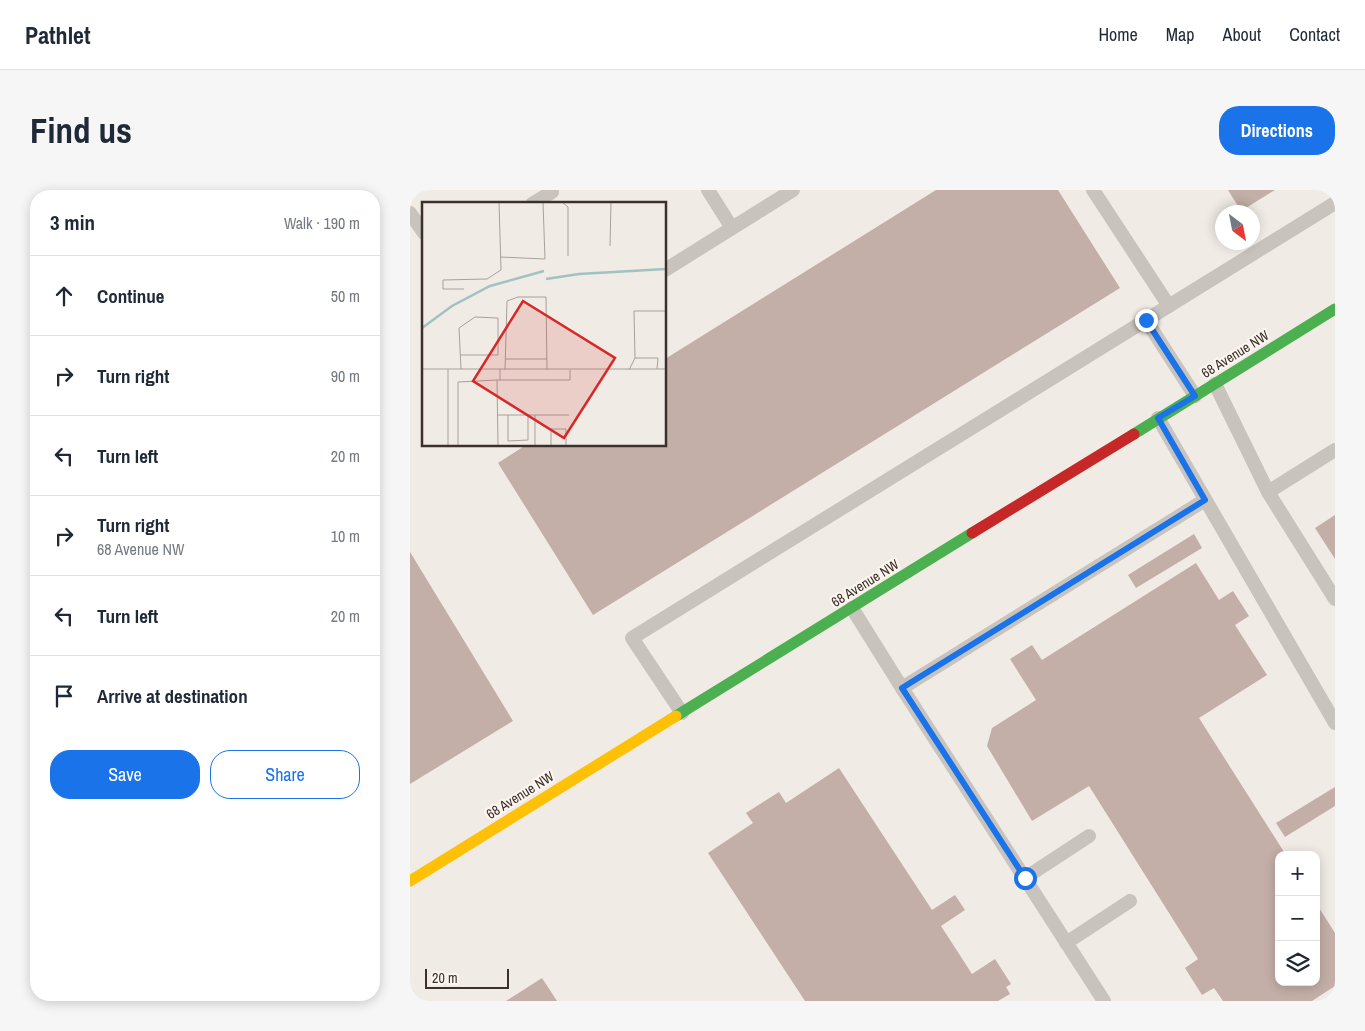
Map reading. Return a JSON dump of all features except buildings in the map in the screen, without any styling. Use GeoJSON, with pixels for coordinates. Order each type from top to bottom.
{"type":"FeatureCollection","features":[{"type":"Feature","properties":{"kind":"street","name":"68 Avenue NW"},"geometry":{"type":"LineString","coordinates":[[410,881],[1335,309]]}},
{"type":"Feature","properties":{"kind":"lane"},"geometry":{"type":"LineString","coordinates":[[535,202],[552,192],[551,190]]}},
{"type":"Feature","properties":{"kind":"lane"},"geometry":{"type":"LineString","coordinates":[[708,190],[732,228]]}},
{"type":"Feature","properties":{"kind":"lane"},"geometry":{"type":"LineString","coordinates":[[1093,190],[1169,306]]}},
{"type":"Feature","properties":{"kind":"lane"},"geometry":{"type":"LineString","coordinates":[[666,269],[732,228],[784,192]]}},
{"type":"Feature","properties":{"kind":"lane"},"geometry":{"type":"LineString","coordinates":[[682,713],[632,638],[1335,203]]}},
{"type":"Feature","properties":{"kind":"lane"},"geometry":{"type":"LineString","coordinates":[[410,213],[422,230]]}},
{"type":"Feature","properties":{"kind":"lane"},"geometry":{"type":"LineString","coordinates":[[1146,320],[1195,396]]}},
{"type":"Feature","properties":{"kind":"lane"},"geometry":{"type":"LineString","coordinates":[[1215,384],[1268,492],[1335,598]]}},
{"type":"Feature","properties":{"kind":"lane"},"geometry":{"type":"LineString","coordinates":[[1158,418],[1335,723]]}},
{"type":"Feature","properties":{"kind":"lane"},"geometry":{"type":"LineString","coordinates":[[1268,492],[1335,450]]}},
{"type":"Feature","properties":{"kind":"lane"},"geometry":{"type":"LineString","coordinates":[[902,688],[1205,500]]}},
{"type":"Feature","properties":{"kind":"lane"},"geometry":{"type":"LineString","coordinates":[[852,608],[1104,1001]]}},
{"type":"Feature","properties":{"kind":"lane"},"geometry":{"type":"LineString","coordinates":[[1025,878],[1089,836]]}},
{"type":"Feature","properties":{"kind":"lane"},"geometry":{"type":"LineString","coordinates":[[1066,942],[1130,901]]}},
{"type":"Feature","properties":{"kind":"traffic: fast"},"geometry":{"type":"LineString","coordinates":[[1134,434],[1335,309]]}},
{"type":"Feature","properties":{"kind":"traffic: fast"},"geometry":{"type":"LineString","coordinates":[[676,716],[972,533]]}},
{"type":"Feature","properties":{"kind":"traffic: slow"},"geometry":{"type":"LineString","coordinates":[[410,881],[676,716]]}},
{"type":"Feature","properties":{"kind":"traffic: jam"},"geometry":{"type":"LineString","coordinates":[[972,533],[1134,434]]}},
{"type":"Feature","properties":{"kind":"route"},"geometry":{"type":"LineString","coordinates":[[1025,878],[902,688],[1205,500],[1158,418],[1195,396],[1146,320]]}}]}
